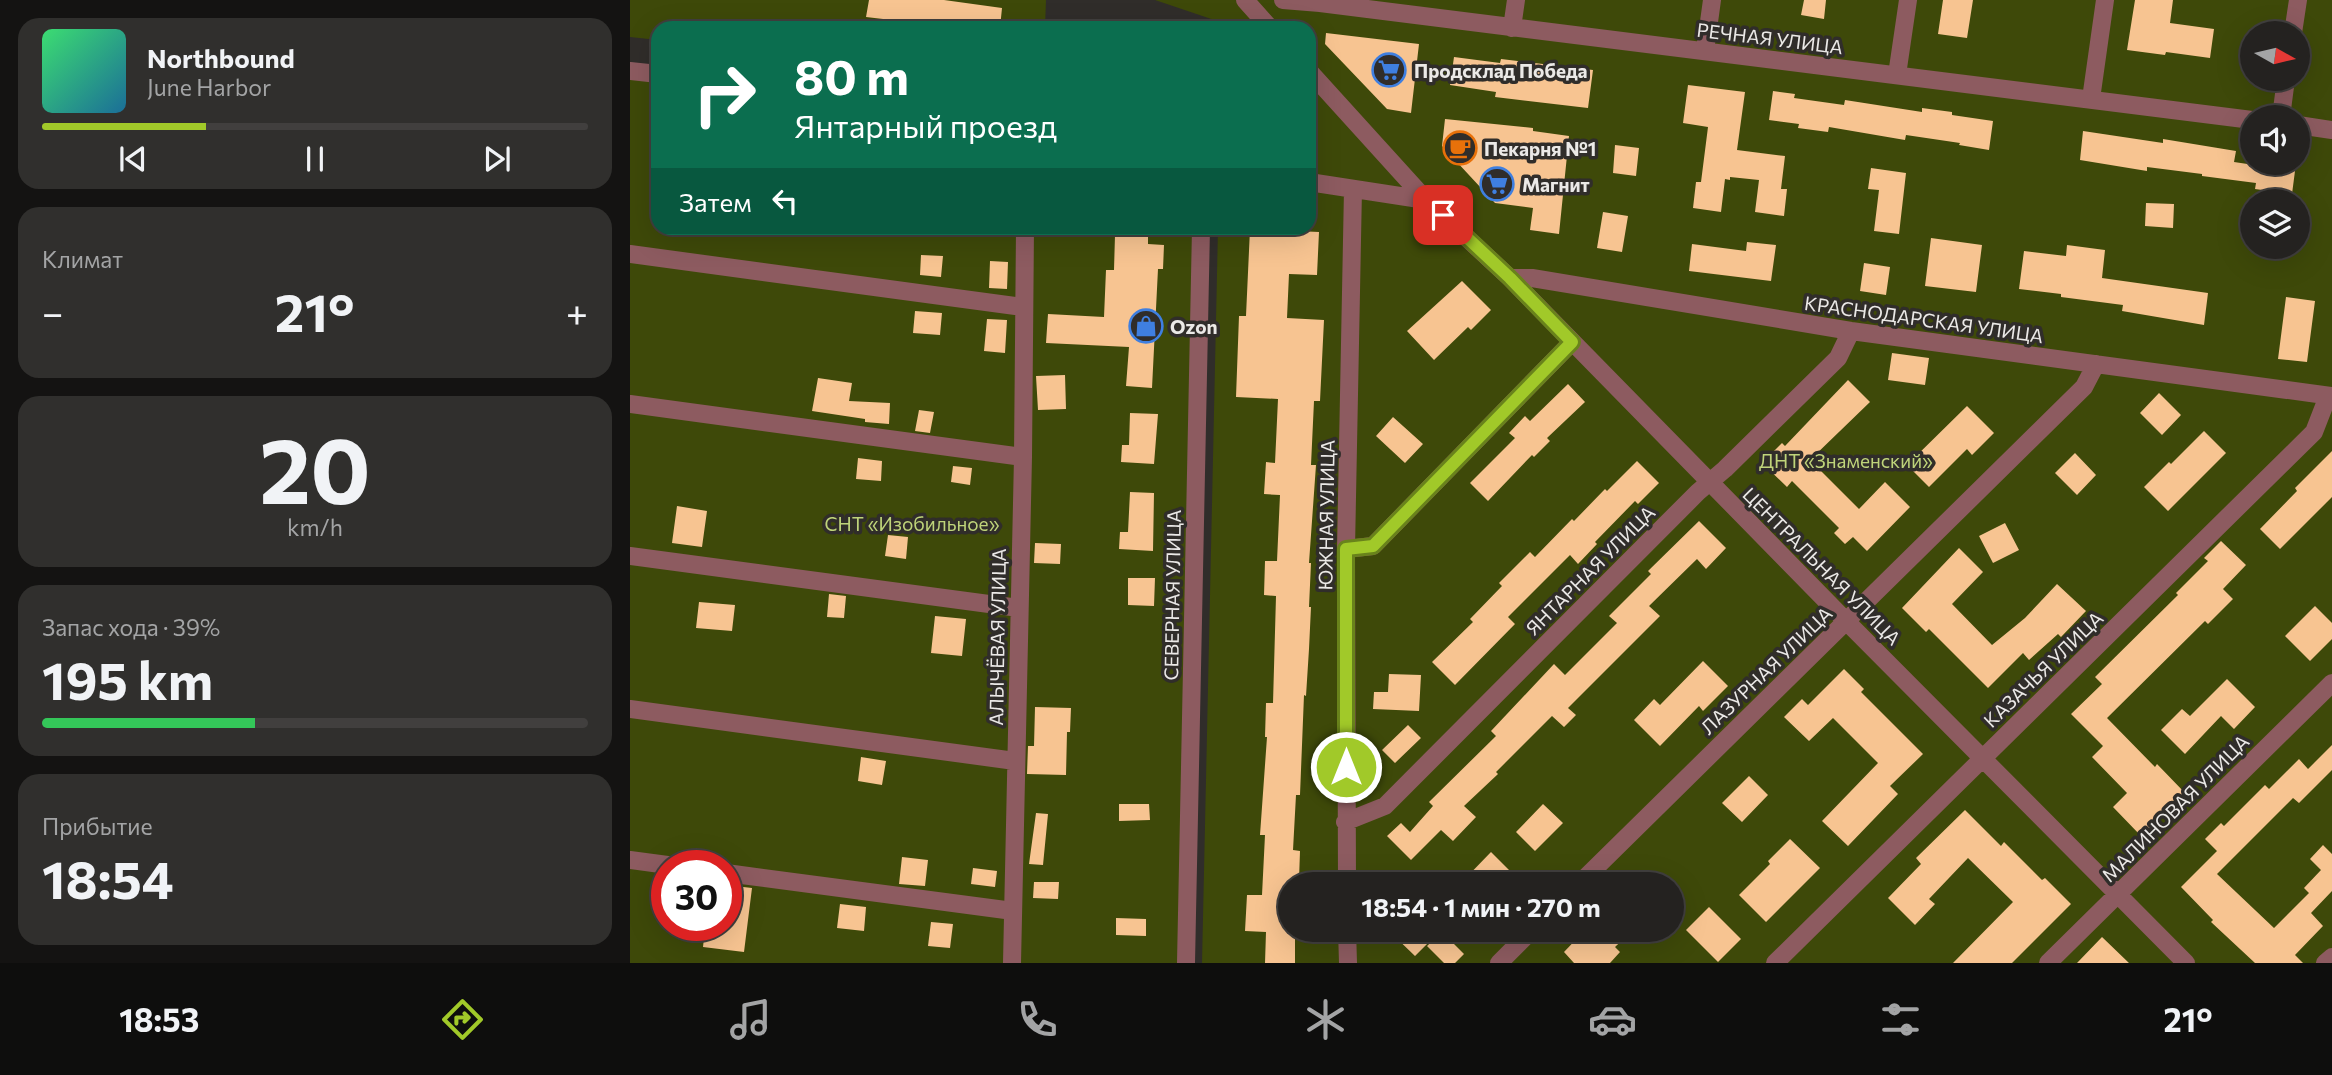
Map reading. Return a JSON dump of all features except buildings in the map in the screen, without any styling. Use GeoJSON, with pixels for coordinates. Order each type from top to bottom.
{"type":"FeatureCollection","features":[{"type":"Feature","properties":{"kind":"street"},"geometry":{"type":"LineString","coordinates":[[1245,0],[1264,21]]}},
{"type":"Feature","properties":{"kind":"street","name":"РЕЧНАЯ УЛИЦА"},"geometry":{"type":"LineString","coordinates":[[1283,0],[1320,1],[1512,28],[2240,118]]}},
{"type":"Feature","properties":{"kind":"street"},"geometry":{"type":"LineString","coordinates":[[1512,28],[1516,0]]}},
{"type":"Feature","properties":{"kind":"street"},"geometry":{"type":"LineString","coordinates":[[1705,51],[1712,0]]}},
{"type":"Feature","properties":{"kind":"street"},"geometry":{"type":"LineString","coordinates":[[1897,75],[1908,0]]}},
{"type":"Feature","properties":{"kind":"street"},"geometry":{"type":"LineString","coordinates":[[2091,99],[2105,0]]}},
{"type":"Feature","properties":{"kind":"street"},"geometry":{"type":"LineString","coordinates":[[2295,21],[2298,0]]}},
{"type":"Feature","properties":{"kind":"street"},"geometry":{"type":"LineString","coordinates":[[630,71],[651,73]]}},
{"type":"Feature","properties":{"kind":"street","name":"ЦЕНТРАЛЬНАЯ УЛИЦА"},"geometry":{"type":"LineString","coordinates":[[1316,79],[1426,200],[1510,278],[2186,963]]}},
{"type":"Feature","properties":{"kind":"street"},"geometry":{"type":"LineString","coordinates":[[2310,127],[2332,130]]}},
{"type":"Feature","properties":{"kind":"street"},"geometry":{"type":"LineString","coordinates":[[1316,181],[1426,200]]}},
{"type":"Feature","properties":{"kind":"street","name":"ЮЖНАЯ УЛИЦА"},"geometry":{"type":"LineString","coordinates":[[1346,872],[1346,549],[1353,189]]}},
{"type":"Feature","properties":{"kind":"street","name":"АЛЫЧЁВАЯ УЛИЦА"},"geometry":{"type":"LineString","coordinates":[[1012,963],[1025,235]]}},
{"type":"Feature","properties":{"kind":"street","name":"СЕВЕРНАЯ УЛИЦА"},"geometry":{"type":"LineString","coordinates":[[1186,963],[1201,235]]}},
{"type":"Feature","properties":{"kind":"street"},"geometry":{"type":"LineString","coordinates":[[630,254],[1023,307]]}},
{"type":"Feature","properties":{"kind":"street","name":"КРАСНОДАРСКАЯ УЛИЦА"},"geometry":{"type":"LineString","coordinates":[[1510,278],[1532,278],[1851,331],[2330,396]]}},
{"type":"Feature","properties":{"kind":"street","name":"ЯНТАРНАЯ УЛИЦА"},"geometry":{"type":"LineString","coordinates":[[1345,822],[1385,806],[1698,492],[1838,358],[1851,331]]}},
{"type":"Feature","properties":{"kind":"street"},"geometry":{"type":"LineString","coordinates":[[1346,549],[1373,546],[1572,342]]}},
{"type":"Feature","properties":{"kind":"street","name":"ЛАЗУРНАЯ УЛИЦА"},"geometry":{"type":"LineString","coordinates":[[1591,872],[2084,387],[2096,364]]}},
{"type":"Feature","properties":{"kind":"street","name":"КАЗАЧЬЯ УЛИЦА"},"geometry":{"type":"LineString","coordinates":[[1775,963],[2314,432],[2330,396]]}},
{"type":"Feature","properties":{"kind":"street"},"geometry":{"type":"LineString","coordinates":[[630,404],[1023,457]]}},
{"type":"Feature","properties":{"kind":"street"},"geometry":{"type":"LineString","coordinates":[[630,556],[1019,608]]}},
{"type":"Feature","properties":{"kind":"street","name":"МАЛИНОВАЯ УЛИЦА"},"geometry":{"type":"LineString","coordinates":[[2048,963],[2332,683]]}},
{"type":"Feature","properties":{"kind":"street"},"geometry":{"type":"LineString","coordinates":[[630,709],[1015,761]]}},
{"type":"Feature","properties":{"kind":"street"},"geometry":{"type":"LineString","coordinates":[[630,860],[651,863]]}},
{"type":"Feature","properties":{"kind":"street"},"geometry":{"type":"LineString","coordinates":[[742,875],[1013,911]]}},
{"type":"Feature","properties":{"kind":"street"},"geometry":{"type":"LineString","coordinates":[[1347,942],[1348,963]]}},
{"type":"Feature","properties":{"kind":"street"},"geometry":{"type":"LineString","coordinates":[[1499,963],[1520,942]]}},
{"type":"Feature","properties":{"kind":"street"},"geometry":{"type":"LineString","coordinates":[[2325,963],[2332,957]]}},
{"type":"Feature","properties":{"kind":"green space"},"geometry":{"type":"Polygon","coordinates":[[[630,0],[1046,0],[1045,21],[651,21],[651,39],[630,37],[630,0]]]}},
{"type":"Feature","properties":{"kind":"green space","name":"ДНТ «Знаменский»"},"geometry":{"type":"Polygon","coordinates":[[[1155,0],[2332,0],[2332,963],[1202,963],[1218,235],[1316,235],[1316,21],[1217,21],[1155,0]]]}},
{"type":"Feature","properties":{"kind":"green space","name":"СНТ «Изобильное»"},"geometry":{"type":"Polygon","coordinates":[[[630,71],[651,73],[651,235],[1201,235],[1186,963],[630,963],[630,71]]]}},
{"type":"Feature","properties":{"kind":"place","name":"Продсклад Победа"},"geometry":{"type":"Point","coordinates":[1389,70]}},
{"type":"Feature","properties":{"kind":"place","name":"Пекарня №1"},"geometry":{"type":"Point","coordinates":[1460,148]}},
{"type":"Feature","properties":{"kind":"place","name":"Магнит"},"geometry":{"type":"Point","coordinates":[1497,184]}},
{"type":"Feature","properties":{"kind":"place","name":"Ozon"},"geometry":{"type":"Point","coordinates":[1146,326]}},
{"type":"Feature","properties":{"kind":"route"},"geometry":{"type":"LineString","coordinates":[[1346,767],[1346,549],[1373,546],[1572,342],[1510,278],[1443,215]]}}]}
